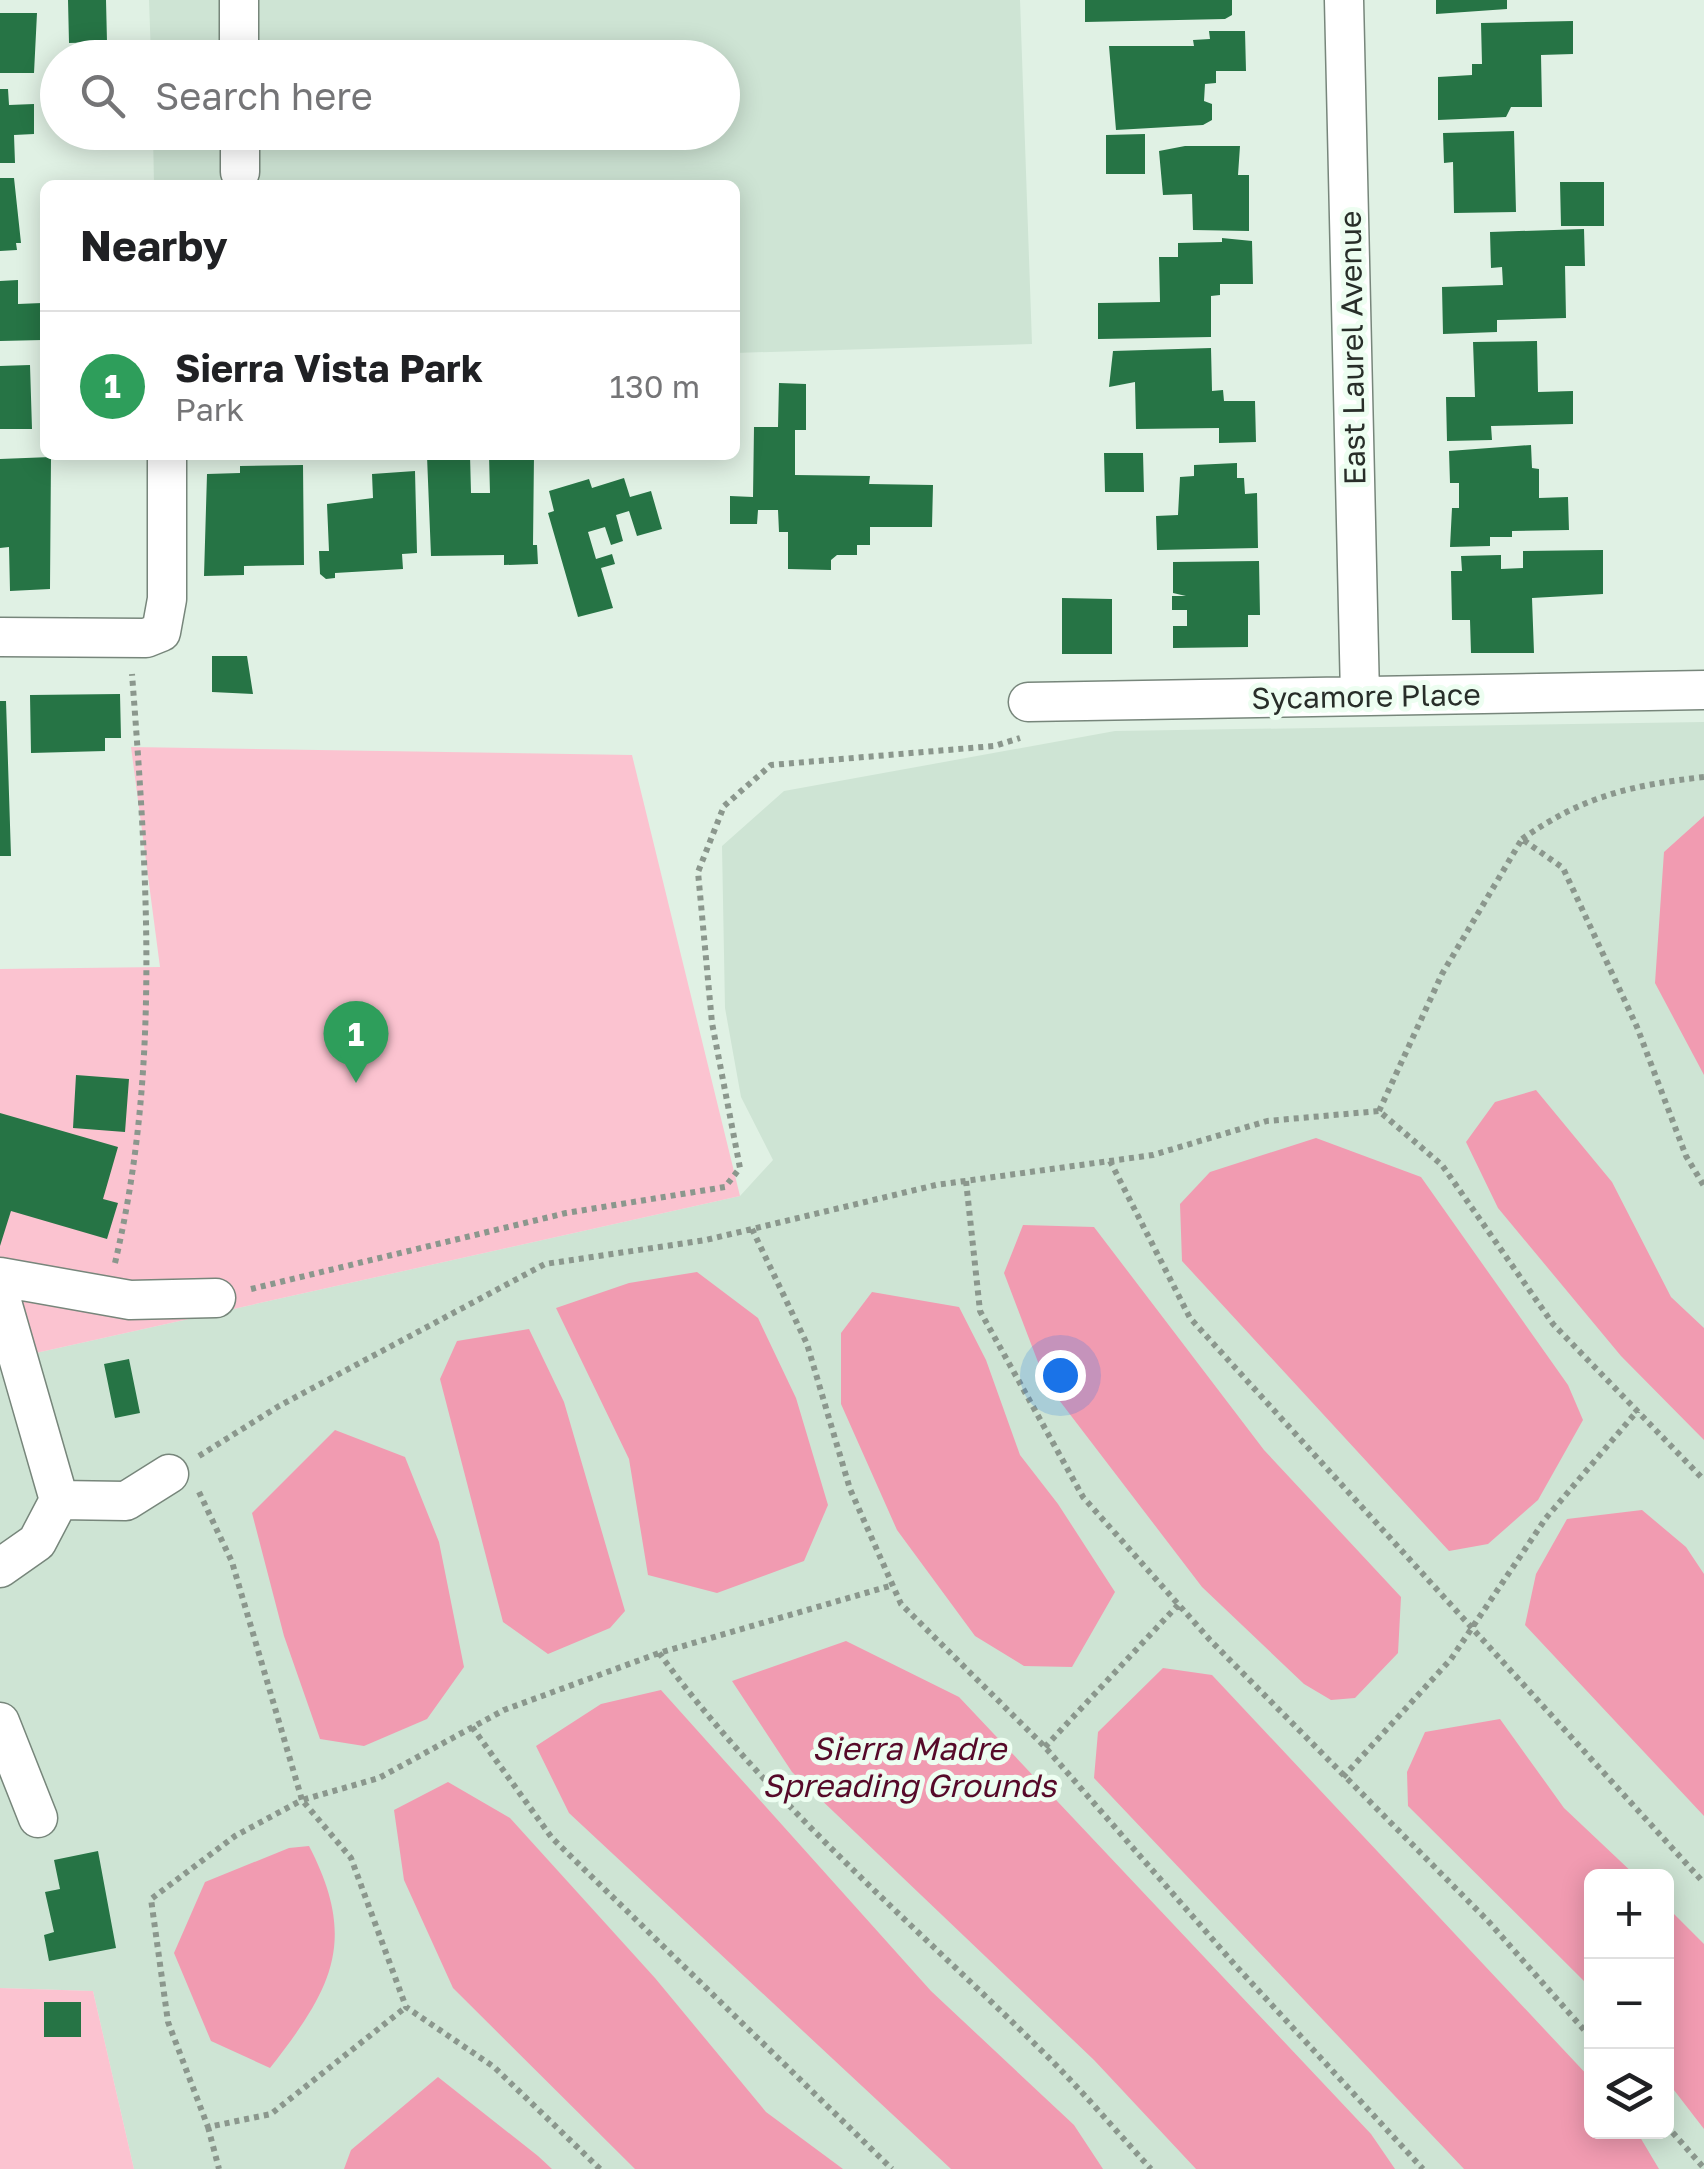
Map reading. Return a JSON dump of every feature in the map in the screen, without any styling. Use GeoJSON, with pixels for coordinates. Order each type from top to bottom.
{"type":"FeatureCollection","features":[{"type":"Feature","properties":{"kind":"street"},"geometry":{"type":"LineString","coordinates":[[239,0],[239,40]]}},
{"type":"Feature","properties":{"kind":"street","name":"East Laurel Avenue"},"geometry":{"type":"LineString","coordinates":[[1344,0],[1360,696]]}},
{"type":"Feature","properties":{"kind":"street"},"geometry":{"type":"LineString","coordinates":[[240,150],[240,172]]}},
{"type":"Feature","properties":{"kind":"street"},"geometry":{"type":"LineString","coordinates":[[0,637],[129,638],[161,632],[167,599],[168,460]]}},
{"type":"Feature","properties":{"kind":"street","name":"Sycamore Place"},"geometry":{"type":"LineString","coordinates":[[1028,702],[1704,690]]}},
{"type":"Feature","properties":{"kind":"street"},"geometry":{"type":"LineString","coordinates":[[0,1277],[108,1296],[165,1301],[216,1298]]}},
{"type":"Feature","properties":{"kind":"street"},"geometry":{"type":"LineString","coordinates":[[0,1296],[58,1500],[37,1542],[0,1568]]}},
{"type":"Feature","properties":{"kind":"street"},"geometry":{"type":"LineString","coordinates":[[58,1500],[126,1501],[178,1469]]}},
{"type":"Feature","properties":{"kind":"street"},"geometry":{"type":"LineString","coordinates":[[0,1722],[38,1818]]}},
{"type":"Feature","properties":{"kind":"path"},"geometry":{"type":"LineString","coordinates":[[108,1296],[123,1229],[146,1062],[148,954],[129,638]]}},
{"type":"Feature","properties":{"kind":"path"},"geometry":{"type":"LineString","coordinates":[[216,1298],[566,1213],[725,1187],[740,1168],[712,1023],[698,872],[724,806],[771,765],[994,746],[1026,736],[1028,702]]}},
{"type":"Feature","properties":{"kind":"path"},"geometry":{"type":"LineString","coordinates":[[1378,1112],[1442,974],[1522,839],[1563,810],[1634,785],[1704,777]]}},
{"type":"Feature","properties":{"kind":"path"},"geometry":{"type":"LineString","coordinates":[[1522,839],[1563,868],[1637,1027],[1686,1156],[1704,1186]]}},
{"type":"Feature","properties":{"kind":"path"},"geometry":{"type":"LineString","coordinates":[[600,2169],[494,2067],[406,2007],[351,1858],[302,1800],[232,1562],[178,1469],[278,1406],[545,1264],[752,1229],[966,1181],[1153,1156],[1267,1121],[1378,1112],[1442,1165],[1553,1324],[1704,1480]]}},
{"type":"Feature","properties":{"kind":"path"},"geometry":{"type":"LineString","coordinates":[[1110,1162],[1190,1318],[1704,1882]]}},
{"type":"Feature","properties":{"kind":"path"},"geometry":{"type":"LineString","coordinates":[[966,1181],[980,1311],[1083,1497],[1178,1605],[1488,1921],[1584,2031]]}},
{"type":"Feature","properties":{"kind":"path"},"geometry":{"type":"LineString","coordinates":[[752,1229],[807,1344],[850,1488],[902,1604],[1045,1747],[1235,1965],[1423,2169]]}},
{"type":"Feature","properties":{"kind":"path"},"geometry":{"type":"LineString","coordinates":[[1343,1777],[1451,1659],[1546,1518],[1638,1410]]}},
{"type":"Feature","properties":{"kind":"path"},"geometry":{"type":"LineString","coordinates":[[219,2169],[208,2128],[168,2022],[151,1899],[235,1836],[302,1800],[379,1778],[504,1710],[659,1653],[894,1585]]}},
{"type":"Feature","properties":{"kind":"path"},"geometry":{"type":"LineString","coordinates":[[1045,1747],[1178,1605]]}},
{"type":"Feature","properties":{"kind":"path"},"geometry":{"type":"LineString","coordinates":[[659,1653],[687,1691],[818,1839],[1050,2059],[1151,2169]]}},
{"type":"Feature","properties":{"kind":"path"},"geometry":{"type":"LineString","coordinates":[[472,1727],[552,1838],[892,2169]]}},
{"type":"Feature","properties":{"kind":"path"},"geometry":{"type":"LineString","coordinates":[[208,2128],[271,2114],[406,2007]]}},
{"type":"Feature","properties":{"kind":"path"},"geometry":{"type":"LineString","coordinates":[[1674,2134],[1704,2168]]}},
{"type":"Feature","properties":{"kind":"shaded area"},"geometry":{"type":"Polygon","coordinates":[[[149,0],[1020,0],[1032,344],[740,353],[740,180],[154,180],[153,150],[740,150],[740,40],[150,40],[149,0]]]}},
{"type":"Feature","properties":{"kind":"shaded area"},"geometry":{"type":"Polygon","coordinates":[[[1704,722],[1704,2169],[134,2169],[93,1991],[0,1988],[0,1361],[740,1196],[773,1160],[741,1097],[725,1008],[722,846],[784,791],[1115,731],[1704,722]]]}},
{"type":"Feature","properties":{"kind":"shaded area"},"geometry":{"type":"Polygon","coordinates":[[[131,747],[632,755],[740,1196],[0,1361],[0,969],[160,967],[131,747]]]}},
{"type":"Feature","properties":{"kind":"shaded area"},"geometry":{"type":"Polygon","coordinates":[[[0,1988],[93,1991],[134,2169],[0,2169],[0,1988]]]}},
{"type":"Feature","properties":{"kind":"water"},"geometry":{"type":"Polygon","coordinates":[[[1704,816],[1704,1075],[1655,983],[1664,852],[1704,816]]]}},
{"type":"Feature","properties":{"kind":"water"},"geometry":{"type":"Polygon","coordinates":[[[1536,1090],[1612,1182],[1671,1297],[1704,1328],[1704,1440],[1621,1356],[1498,1208],[1466,1142],[1495,1102],[1536,1090]]]}},
{"type":"Feature","properties":{"kind":"water"},"geometry":{"type":"Polygon","coordinates":[[[1316,1138],[1421,1177],[1568,1385],[1583,1420],[1538,1500],[1488,1544],[1449,1551],[1182,1261],[1180,1204],[1210,1172],[1316,1138]]]}},
{"type":"Feature","properties":{"kind":"water"},"geometry":{"type":"Polygon","coordinates":[[[1023,1225],[1094,1227],[1264,1450],[1401,1597],[1398,1653],[1355,1698],[1331,1700],[1304,1684],[1202,1587],[1046,1383],[1004,1273],[1023,1225]]]}},
{"type":"Feature","properties":{"kind":"water"},"geometry":{"type":"Polygon","coordinates":[[[697,1272],[758,1318],[796,1398],[828,1505],[804,1561],[717,1593],[648,1575],[629,1459],[556,1308],[629,1283],[697,1272]]]}},
{"type":"Feature","properties":{"kind":"water","name":"Sierra Madre Spreading Grounds"},"geometry":{"type":"Polygon","coordinates":[[[872,1292],[959,1307],[986,1360],[1020,1455],[1058,1504],[1115,1592],[1072,1667],[1024,1666],[975,1636],[897,1530],[841,1404],[841,1333],[872,1292]]]}},
{"type":"Feature","properties":{"kind":"water"},"geometry":{"type":"Polygon","coordinates":[[[529,1329],[564,1402],[625,1611],[610,1628],[548,1654],[503,1622],[440,1379],[457,1341],[529,1329]]]}},
{"type":"Feature","properties":{"kind":"water"},"geometry":{"type":"Polygon","coordinates":[[[335,1430],[405,1457],[439,1542],[464,1667],[427,1719],[364,1746],[320,1739],[284,1636],[252,1513],[335,1430]]]}},
{"type":"Feature","properties":{"kind":"water"},"geometry":{"type":"Polygon","coordinates":[[[1642,1510],[1686,1547],[1704,1574],[1704,1816],[1525,1625],[1536,1574],[1567,1519],[1642,1510]]]}},
{"type":"Feature","properties":{"kind":"water","name":"Sierra Madre Spreading Grounds"},"geometry":{"type":"Polygon","coordinates":[[[846,1641],[959,1697],[1371,2134],[1395,2169],[1196,2169],[1094,2060],[792,1772],[732,1681],[846,1641]]]}},
{"type":"Feature","properties":{"kind":"water","name":"Sierra Madre Spreading Grounds"},"geometry":{"type":"Polygon","coordinates":[[[1163,1668],[1212,1675],[1584,2072],[1584,2139],[1641,2139],[1659,2169],[1464,2169],[1094,1778],[1098,1732],[1163,1668]]]}},
{"type":"Feature","properties":{"kind":"water","name":"Sierra Madre Spreading Grounds"},"geometry":{"type":"Polygon","coordinates":[[[661,1690],[931,1991],[1074,2125],[1103,2169],[951,2169],[569,1813],[536,1746],[601,1704],[661,1690]]]}},
{"type":"Feature","properties":{"kind":"water"},"geometry":{"type":"Polygon","coordinates":[[[1500,1719],[1564,1808],[1629,1869],[1584,1869],[1584,1981],[1408,1806],[1407,1772],[1425,1732],[1500,1719]]]}},
{"type":"Feature","properties":{"kind":"water"},"geometry":{"type":"Polygon","coordinates":[[[448,1782],[510,1818],[655,1978],[766,2112],[843,2169],[635,2169],[453,1988],[404,1880],[394,1810],[448,1782]]]}},
{"type":"Feature","properties":{"kind":"water"},"geometry":{"type":"Polygon","coordinates":[[[309,1846],[333,1910],[335,1938],[331,1964],[309,2014],[270,2068],[211,2041],[174,1953],[205,1882],[289,1848],[309,1846]]]}},
{"type":"Feature","properties":{"kind":"water"},"geometry":{"type":"Polygon","coordinates":[[[1674,1914],[1704,1944],[1704,2129],[1674,2090],[1674,1914]]]}},
{"type":"Feature","properties":{"kind":"water"},"geometry":{"type":"Polygon","coordinates":[[[438,2077],[552,2169],[344,2169],[351,2150],[438,2077]]]}},
{"type":"Feature","properties":{"kind":"building"},"geometry":{"type":"Polygon","coordinates":[[[68,0],[106,0],[107,40],[69,40],[68,0]]]}},
{"type":"Feature","properties":{"kind":"building"},"geometry":{"type":"Polygon","coordinates":[[[1085,0],[1232,0],[1232,15],[1225,19],[1085,22],[1085,0]]]}},
{"type":"Feature","properties":{"kind":"building"},"geometry":{"type":"Polygon","coordinates":[[[1436,0],[1507,0],[1507,9],[1436,14],[1436,0]]]}},
{"type":"Feature","properties":{"kind":"building"},"geometry":{"type":"Polygon","coordinates":[[[0,13],[37,13],[34,73],[0,73],[0,13]]]}},
{"type":"Feature","properties":{"kind":"building"},"geometry":{"type":"Polygon","coordinates":[[[1573,21],[1573,54],[1541,55],[1542,107],[1511,107],[1506,117],[1438,120],[1438,77],[1472,75],[1472,64],[1482,64],[1481,23],[1573,21]]]}},
{"type":"Feature","properties":{"kind":"building"},"geometry":{"type":"Polygon","coordinates":[[[1209,31],[1245,31],[1246,71],[1216,71],[1216,83],[1205,84],[1204,101],[1212,104],[1212,120],[1203,125],[1116,130],[1109,46],[1194,46],[1193,40],[1210,39],[1209,31]]]}},
{"type":"Feature","properties":{"kind":"building"},"geometry":{"type":"Polygon","coordinates":[[[0,89],[8,89],[9,105],[34,104],[34,134],[14,135],[15,163],[0,163],[0,89]]]}},
{"type":"Feature","properties":{"kind":"building"},"geometry":{"type":"Polygon","coordinates":[[[1514,131],[1516,212],[1454,213],[1453,162],[1444,163],[1443,133],[1514,131]]]}},
{"type":"Feature","properties":{"kind":"building"},"geometry":{"type":"Polygon","coordinates":[[[1145,134],[1145,174],[1106,174],[1106,135],[1145,134]]]}},
{"type":"Feature","properties":{"kind":"building"},"geometry":{"type":"Polygon","coordinates":[[[1185,146],[1240,146],[1238,175],[1249,175],[1249,231],[1193,230],[1192,194],[1163,195],[1159,151],[1185,146]]]}},
{"type":"Feature","properties":{"kind":"building"},"geometry":{"type":"Polygon","coordinates":[[[0,178],[14,178],[21,243],[16,243],[17,250],[0,251],[0,178]]]}},
{"type":"Feature","properties":{"kind":"building"},"geometry":{"type":"Polygon","coordinates":[[[1560,182],[1604,182],[1604,226],[1561,226],[1560,182]]]}},
{"type":"Feature","properties":{"kind":"building"},"geometry":{"type":"Polygon","coordinates":[[[1584,229],[1585,266],[1565,266],[1566,318],[1497,320],[1497,332],[1443,334],[1442,287],[1503,285],[1502,267],[1491,268],[1490,232],[1584,229]]]}},
{"type":"Feature","properties":{"kind":"building"},"geometry":{"type":"Polygon","coordinates":[[[1222,238],[1252,241],[1253,284],[1220,284],[1220,295],[1211,296],[1211,337],[1098,339],[1098,303],[1160,302],[1159,257],[1178,257],[1178,243],[1222,242],[1222,238]]]}},
{"type":"Feature","properties":{"kind":"building"},"geometry":{"type":"Polygon","coordinates":[[[18,280],[18,304],[40,303],[40,340],[0,341],[0,281],[18,280]]]}},
{"type":"Feature","properties":{"kind":"building"},"geometry":{"type":"Polygon","coordinates":[[[1537,341],[1538,392],[1573,391],[1573,424],[1491,426],[1492,440],[1447,441],[1446,397],[1475,397],[1473,342],[1537,341]]]}},
{"type":"Feature","properties":{"kind":"building"},"geometry":{"type":"Polygon","coordinates":[[[1211,348],[1212,391],[1223,390],[1224,401],[1255,401],[1256,442],[1219,443],[1219,428],[1136,429],[1135,382],[1109,387],[1113,351],[1211,348]]]}},
{"type":"Feature","properties":{"kind":"building"},"geometry":{"type":"Polygon","coordinates":[[[30,365],[32,429],[0,429],[0,366],[30,365]]]}},
{"type":"Feature","properties":{"kind":"building"},"geometry":{"type":"Polygon","coordinates":[[[779,383],[806,384],[806,430],[795,430],[795,475],[870,476],[869,484],[933,485],[932,527],[870,527],[870,545],[857,545],[857,555],[837,555],[831,560],[831,570],[788,569],[788,532],[779,532],[778,510],[758,510],[757,524],[730,524],[730,496],[753,497],[754,427],[778,427],[779,383]]]}},
{"type":"Feature","properties":{"kind":"building"},"geometry":{"type":"Polygon","coordinates":[[[1531,445],[1532,468],[1539,469],[1539,498],[1568,497],[1569,530],[1512,531],[1512,537],[1490,537],[1490,546],[1450,547],[1452,508],[1459,508],[1459,483],[1450,483],[1449,451],[1531,445]]]}},
{"type":"Feature","properties":{"kind":"building"},"geometry":{"type":"Polygon","coordinates":[[[1104,453],[1143,453],[1144,492],[1105,492],[1104,453]]]}},
{"type":"Feature","properties":{"kind":"building"},"geometry":{"type":"Polygon","coordinates":[[[0,459],[51,460],[50,589],[10,591],[9,547],[0,548],[0,459]]]}},
{"type":"Feature","properties":{"kind":"building"},"geometry":{"type":"Polygon","coordinates":[[[427,460],[470,460],[471,493],[490,493],[489,460],[534,460],[533,545],[537,545],[538,564],[504,565],[504,555],[431,556],[427,460]]]}},
{"type":"Feature","properties":{"kind":"building"},"geometry":{"type":"Polygon","coordinates":[[[1237,463],[1237,478],[1244,478],[1245,494],[1257,493],[1258,548],[1157,550],[1156,516],[1178,515],[1180,477],[1194,476],[1194,465],[1237,463]]]}},
{"type":"Feature","properties":{"kind":"building"},"geometry":{"type":"Polygon","coordinates":[[[303,465],[304,565],[244,566],[244,575],[204,576],[207,474],[240,473],[240,466],[303,465]]]}},
{"type":"Feature","properties":{"kind":"building"},"geometry":{"type":"Polygon","coordinates":[[[415,471],[417,553],[402,554],[403,569],[335,573],[335,578],[326,579],[320,574],[319,551],[329,551],[327,504],[373,498],[372,474],[415,471]]]}},
{"type":"Feature","properties":{"kind":"building"},"geometry":{"type":"Polygon","coordinates":[[[624,478],[630,497],[651,491],[662,529],[637,536],[629,511],[616,515],[623,541],[611,545],[605,527],[588,532],[596,559],[612,554],[615,564],[601,568],[613,608],[578,617],[548,513],[554,511],[549,491],[589,479],[592,488],[624,478]]]}},
{"type":"Feature","properties":{"kind":"building"},"geometry":{"type":"Polygon","coordinates":[[[1603,550],[1603,594],[1532,598],[1534,653],[1471,653],[1470,620],[1452,620],[1451,571],[1462,571],[1461,556],[1501,555],[1501,569],[1523,568],[1523,551],[1603,550]]]}},
{"type":"Feature","properties":{"kind":"building"},"geometry":{"type":"Polygon","coordinates":[[[1259,561],[1260,615],[1248,615],[1248,647],[1173,648],[1173,626],[1187,626],[1187,610],[1172,610],[1172,596],[1186,596],[1173,593],[1173,562],[1259,561]]]}},
{"type":"Feature","properties":{"kind":"building"},"geometry":{"type":"Polygon","coordinates":[[[1062,598],[1112,599],[1112,654],[1062,654],[1062,598]]]}},
{"type":"Feature","properties":{"kind":"building"},"geometry":{"type":"Polygon","coordinates":[[[212,656],[247,656],[253,694],[212,692],[212,656]]]}},
{"type":"Feature","properties":{"kind":"building"},"geometry":{"type":"Polygon","coordinates":[[[120,694],[121,738],[105,738],[105,751],[31,753],[30,695],[120,694]]]}},
{"type":"Feature","properties":{"kind":"building"},"geometry":{"type":"Polygon","coordinates":[[[0,701],[6,701],[11,856],[0,856],[0,701]]]}},
{"type":"Feature","properties":{"kind":"building"},"geometry":{"type":"Polygon","coordinates":[[[76,1075],[129,1079],[125,1132],[73,1128],[76,1075]]]}},
{"type":"Feature","properties":{"kind":"building"},"geometry":{"type":"Polygon","coordinates":[[[0,1113],[118,1147],[103,1199],[118,1203],[107,1239],[11,1211],[0,1246],[0,1113]]]}},
{"type":"Feature","properties":{"kind":"building"},"geometry":{"type":"Polygon","coordinates":[[[129,1359],[140,1413],[115,1418],[104,1364],[129,1359]]]}},
{"type":"Feature","properties":{"kind":"building"},"geometry":{"type":"Polygon","coordinates":[[[98,1851],[116,1948],[49,1961],[44,1935],[54,1932],[45,1892],[60,1889],[54,1860],[98,1851]]]}},
{"type":"Feature","properties":{"kind":"building"},"geometry":{"type":"Polygon","coordinates":[[[44,2002],[81,2002],[81,2037],[44,2037],[44,2002]]]}},
{"type":"Feature","properties":{"kind":"place","name":"Sierra Vista Park"},"geometry":{"type":"Point","coordinates":[356,1083]}}]}
